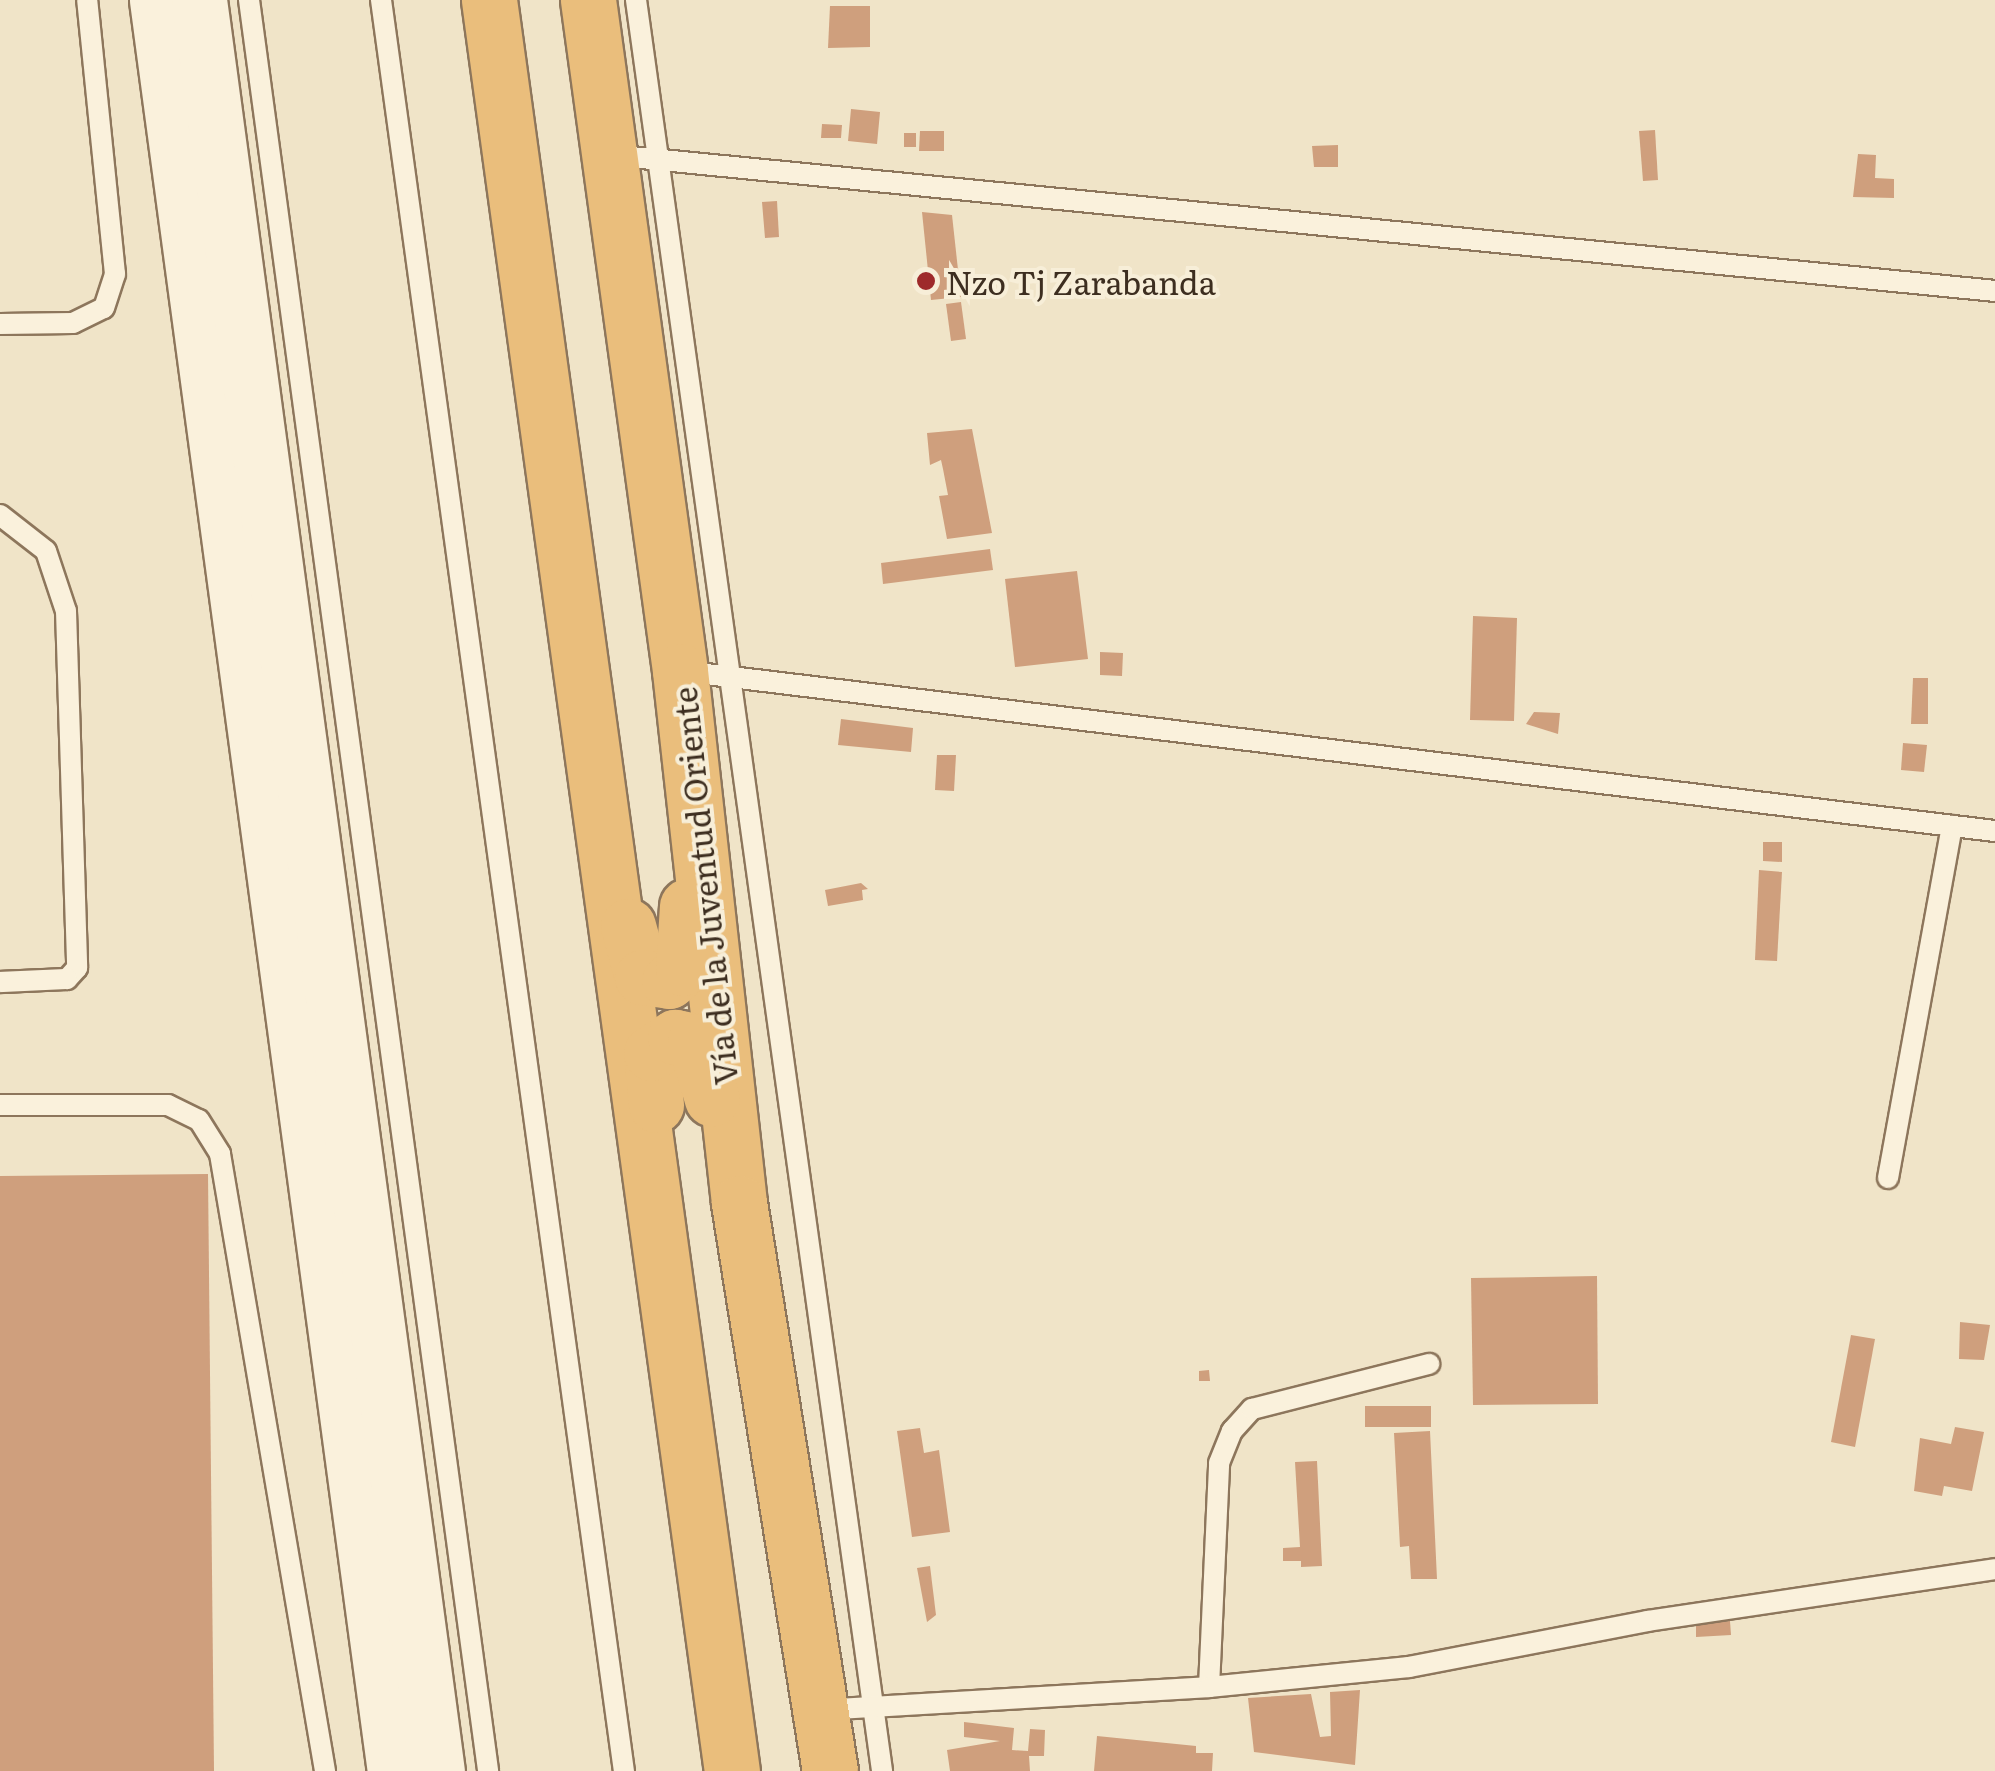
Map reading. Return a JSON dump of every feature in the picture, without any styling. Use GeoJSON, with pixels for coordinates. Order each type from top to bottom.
{"type":"FeatureCollection","features":[{"type":"Feature","properties":{"kind":"highway"},"geometry":{"type":"LineString","coordinates":[[489,0],[732,1771]]}},
{"type":"Feature","properties":{"kind":"highway","name":"Vía de la Juventud Oriente"},"geometry":{"type":"LineString","coordinates":[[588,0],[634,158],[705,674],[698,826],[739,1203],[847,1707],[830,1771]]}},
{"type":"Feature","properties":{"kind":"highway"},"geometry":{"type":"LineString","coordinates":[[603,842],[638,968],[650,983],[662,984],[683,968],[698,826]]}},
{"type":"Feature","properties":{"kind":"highway"},"geometry":{"type":"LineString","coordinates":[[656,1217],[665,1182],[651,1054],[674,1038],[694,1041],[703,1056],[739,1203]]}},
{"type":"Feature","properties":{"kind":"main road"},"geometry":{"type":"LineString","coordinates":[[156,0],[396,1771]]}},
{"type":"Feature","properties":{"kind":"main road"},"geometry":{"type":"LineString","coordinates":[[200,0],[437,1771]]}},
{"type":"Feature","properties":{"kind":"lane"},"geometry":{"type":"LineString","coordinates":[[0,324],[73,323],[104,308],[115,274],[86,0]]}},
{"type":"Feature","properties":{"kind":"lane"},"geometry":{"type":"LineString","coordinates":[[249,0],[488,1771]]}},
{"type":"Feature","properties":{"kind":"lane"},"geometry":{"type":"LineString","coordinates":[[381,0],[624,1771]]}},
{"type":"Feature","properties":{"kind":"lane"},"geometry":{"type":"LineString","coordinates":[[636,0],[634,158],[1995,291]]}},
{"type":"Feature","properties":{"kind":"lane"},"geometry":{"type":"LineString","coordinates":[[0,515],[46,551],[66,611],[78,968],[66,980],[0,982]]}},
{"type":"Feature","properties":{"kind":"lane"},"geometry":{"type":"LineString","coordinates":[[882,1771],[847,1707],[705,674],[1995,831]]}},
{"type":"Feature","properties":{"kind":"lane"},"geometry":{"type":"LineString","coordinates":[[1888,1178],[1952,826]]}},
{"type":"Feature","properties":{"kind":"lane"},"geometry":{"type":"LineString","coordinates":[[0,1105],[168,1105],[200,1120],[220,1154],[325,1771]]}},
{"type":"Feature","properties":{"kind":"lane"},"geometry":{"type":"LineString","coordinates":[[1209,1687],[1219,1463],[1232,1431],[1252,1409],[1429,1364]]}},
{"type":"Feature","properties":{"kind":"lane"},"geometry":{"type":"LineString","coordinates":[[847,1707],[1209,1687],[1409,1667],[1648,1620],[1995,1569]]}},
{"type":"Feature","properties":{"kind":"building"},"geometry":{"type":"Polygon","coordinates":[[[830,6],[870,6],[870,47],[828,48],[830,6]]]}},
{"type":"Feature","properties":{"kind":"building"},"geometry":{"type":"Polygon","coordinates":[[[851,109],[880,112],[877,144],[848,141],[851,109]]]}},
{"type":"Feature","properties":{"kind":"building"},"geometry":{"type":"Polygon","coordinates":[[[822,124],[842,125],[841,138],[821,138],[822,124]]]}},
{"type":"Feature","properties":{"kind":"building"},"geometry":{"type":"Polygon","coordinates":[[[1655,130],[1658,180],[1643,181],[1639,131],[1655,130]]]}},
{"type":"Feature","properties":{"kind":"building"},"geometry":{"type":"Polygon","coordinates":[[[920,131],[944,131],[944,151],[919,151],[920,131]]]}},
{"type":"Feature","properties":{"kind":"building"},"geometry":{"type":"Polygon","coordinates":[[[904,133],[916,133],[916,147],[904,147],[904,133]]]}},
{"type":"Feature","properties":{"kind":"building"},"geometry":{"type":"Polygon","coordinates":[[[1338,145],[1338,167],[1314,167],[1312,146],[1338,145]]]}},
{"type":"Feature","properties":{"kind":"building"},"geometry":{"type":"Polygon","coordinates":[[[1858,154],[1876,155],[1875,178],[1894,179],[1894,198],[1853,197],[1858,154]]]}},
{"type":"Feature","properties":{"kind":"building"},"geometry":{"type":"Polygon","coordinates":[[[777,201],[779,237],[765,238],[762,202],[777,201]]]}},
{"type":"Feature","properties":{"kind":"building"},"geometry":{"type":"Polygon","coordinates":[[[922,212],[952,215],[961,297],[931,300],[922,212]]]}},
{"type":"Feature","properties":{"kind":"building"},"geometry":{"type":"Polygon","coordinates":[[[961,302],[966,339],[951,341],[946,304],[961,302]]]}},
{"type":"Feature","properties":{"kind":"building"},"geometry":{"type":"Polygon","coordinates":[[[972,429],[992,533],[947,539],[939,496],[948,495],[941,460],[930,465],[927,433],[972,429]]]}},
{"type":"Feature","properties":{"kind":"building"},"geometry":{"type":"Polygon","coordinates":[[[990,549],[993,570],[883,584],[881,563],[990,549]]]}},
{"type":"Feature","properties":{"kind":"building"},"geometry":{"type":"Polygon","coordinates":[[[1077,571],[1088,659],[1015,667],[1005,579],[1077,571]]]}},
{"type":"Feature","properties":{"kind":"building"},"geometry":{"type":"Polygon","coordinates":[[[1473,616],[1517,618],[1514,721],[1470,720],[1473,616]]]}},
{"type":"Feature","properties":{"kind":"building"},"geometry":{"type":"Polygon","coordinates":[[[1100,652],[1123,653],[1122,676],[1100,675],[1100,652]]]}},
{"type":"Feature","properties":{"kind":"building"},"geometry":{"type":"Polygon","coordinates":[[[1913,678],[1928,678],[1928,724],[1911,724],[1913,678]]]}},
{"type":"Feature","properties":{"kind":"building"},"geometry":{"type":"Polygon","coordinates":[[[1534,712],[1560,713],[1558,734],[1526,724],[1534,712]]]}},
{"type":"Feature","properties":{"kind":"building"},"geometry":{"type":"Polygon","coordinates":[[[841,719],[913,728],[911,752],[838,745],[841,719]]]}},
{"type":"Feature","properties":{"kind":"building"},"geometry":{"type":"Polygon","coordinates":[[[1903,743],[1927,745],[1924,772],[1901,770],[1903,743]]]}},
{"type":"Feature","properties":{"kind":"building"},"geometry":{"type":"Polygon","coordinates":[[[937,755],[956,755],[954,791],[935,790],[937,755]]]}},
{"type":"Feature","properties":{"kind":"building"},"geometry":{"type":"Polygon","coordinates":[[[1763,842],[1782,842],[1782,862],[1763,861],[1763,842]]]}},
{"type":"Feature","properties":{"kind":"building"},"geometry":{"type":"Polygon","coordinates":[[[1759,870],[1782,872],[1777,961],[1755,960],[1759,870]]]}},
{"type":"Feature","properties":{"kind":"building"},"geometry":{"type":"Polygon","coordinates":[[[861,883],[868,889],[862,890],[863,900],[828,906],[825,890],[861,883]]]}},
{"type":"Feature","properties":{"kind":"building"},"geometry":{"type":"Polygon","coordinates":[[[208,1174],[214,1771],[0,1771],[0,1176],[208,1174]]]}},
{"type":"Feature","properties":{"kind":"building"},"geometry":{"type":"Polygon","coordinates":[[[1597,1276],[1598,1404],[1473,1405],[1471,1278],[1597,1276]]]}},
{"type":"Feature","properties":{"kind":"building"},"geometry":{"type":"Polygon","coordinates":[[[1960,1322],[1990,1325],[1984,1360],[1959,1359],[1960,1322]]]}},
{"type":"Feature","properties":{"kind":"building"},"geometry":{"type":"Polygon","coordinates":[[[1851,1335],[1875,1339],[1855,1447],[1831,1442],[1851,1335]]]}},
{"type":"Feature","properties":{"kind":"building"},"geometry":{"type":"Polygon","coordinates":[[[1209,1370],[1210,1381],[1199,1381],[1199,1371],[1209,1370]]]}},
{"type":"Feature","properties":{"kind":"building"},"geometry":{"type":"Polygon","coordinates":[[[1365,1406],[1431,1406],[1431,1427],[1365,1427],[1365,1406]]]}},
{"type":"Feature","properties":{"kind":"building"},"geometry":{"type":"Polygon","coordinates":[[[1955,1427],[1984,1432],[1972,1491],[1944,1486],[1942,1496],[1914,1491],[1920,1438],[1951,1444],[1955,1427]]]}},
{"type":"Feature","properties":{"kind":"building"},"geometry":{"type":"Polygon","coordinates":[[[920,1428],[924,1453],[939,1450],[950,1532],[912,1537],[897,1431],[920,1428]]]}},
{"type":"Feature","properties":{"kind":"building"},"geometry":{"type":"Polygon","coordinates":[[[1430,1431],[1437,1579],[1411,1579],[1409,1546],[1400,1547],[1394,1433],[1430,1431]]]}},
{"type":"Feature","properties":{"kind":"building"},"geometry":{"type":"Polygon","coordinates":[[[1317,1461],[1322,1566],[1301,1567],[1301,1561],[1283,1561],[1283,1548],[1300,1547],[1295,1462],[1317,1461]]]}},
{"type":"Feature","properties":{"kind":"building"},"geometry":{"type":"Polygon","coordinates":[[[930,1566],[936,1615],[927,1622],[917,1568],[930,1566]]]}},
{"type":"Feature","properties":{"kind":"building"},"geometry":{"type":"Polygon","coordinates":[[[1730,1621],[1731,1635],[1696,1637],[1696,1623],[1730,1621]]]}},
{"type":"Feature","properties":{"kind":"building"},"geometry":{"type":"Polygon","coordinates":[[[1360,1690],[1355,1765],[1254,1752],[1248,1698],[1311,1694],[1320,1737],[1331,1736],[1330,1692],[1360,1690]]]}},
{"type":"Feature","properties":{"kind":"building"},"geometry":{"type":"Polygon","coordinates":[[[964,1722],[1014,1728],[1012,1750],[1028,1751],[1030,1729],[1045,1730],[1044,1756],[1029,1756],[1030,1771],[950,1771],[947,1750],[1000,1741],[964,1737],[964,1722]]]}},
{"type":"Feature","properties":{"kind":"building"},"geometry":{"type":"Polygon","coordinates":[[[1097,1736],[1196,1746],[1196,1753],[1213,1753],[1212,1771],[1094,1771],[1097,1736]]]}},
{"type":"Feature","properties":{"kind":"place","name":"Nzo Tj Zarabanda"},"geometry":{"type":"Point","coordinates":[926,281]}}]}
